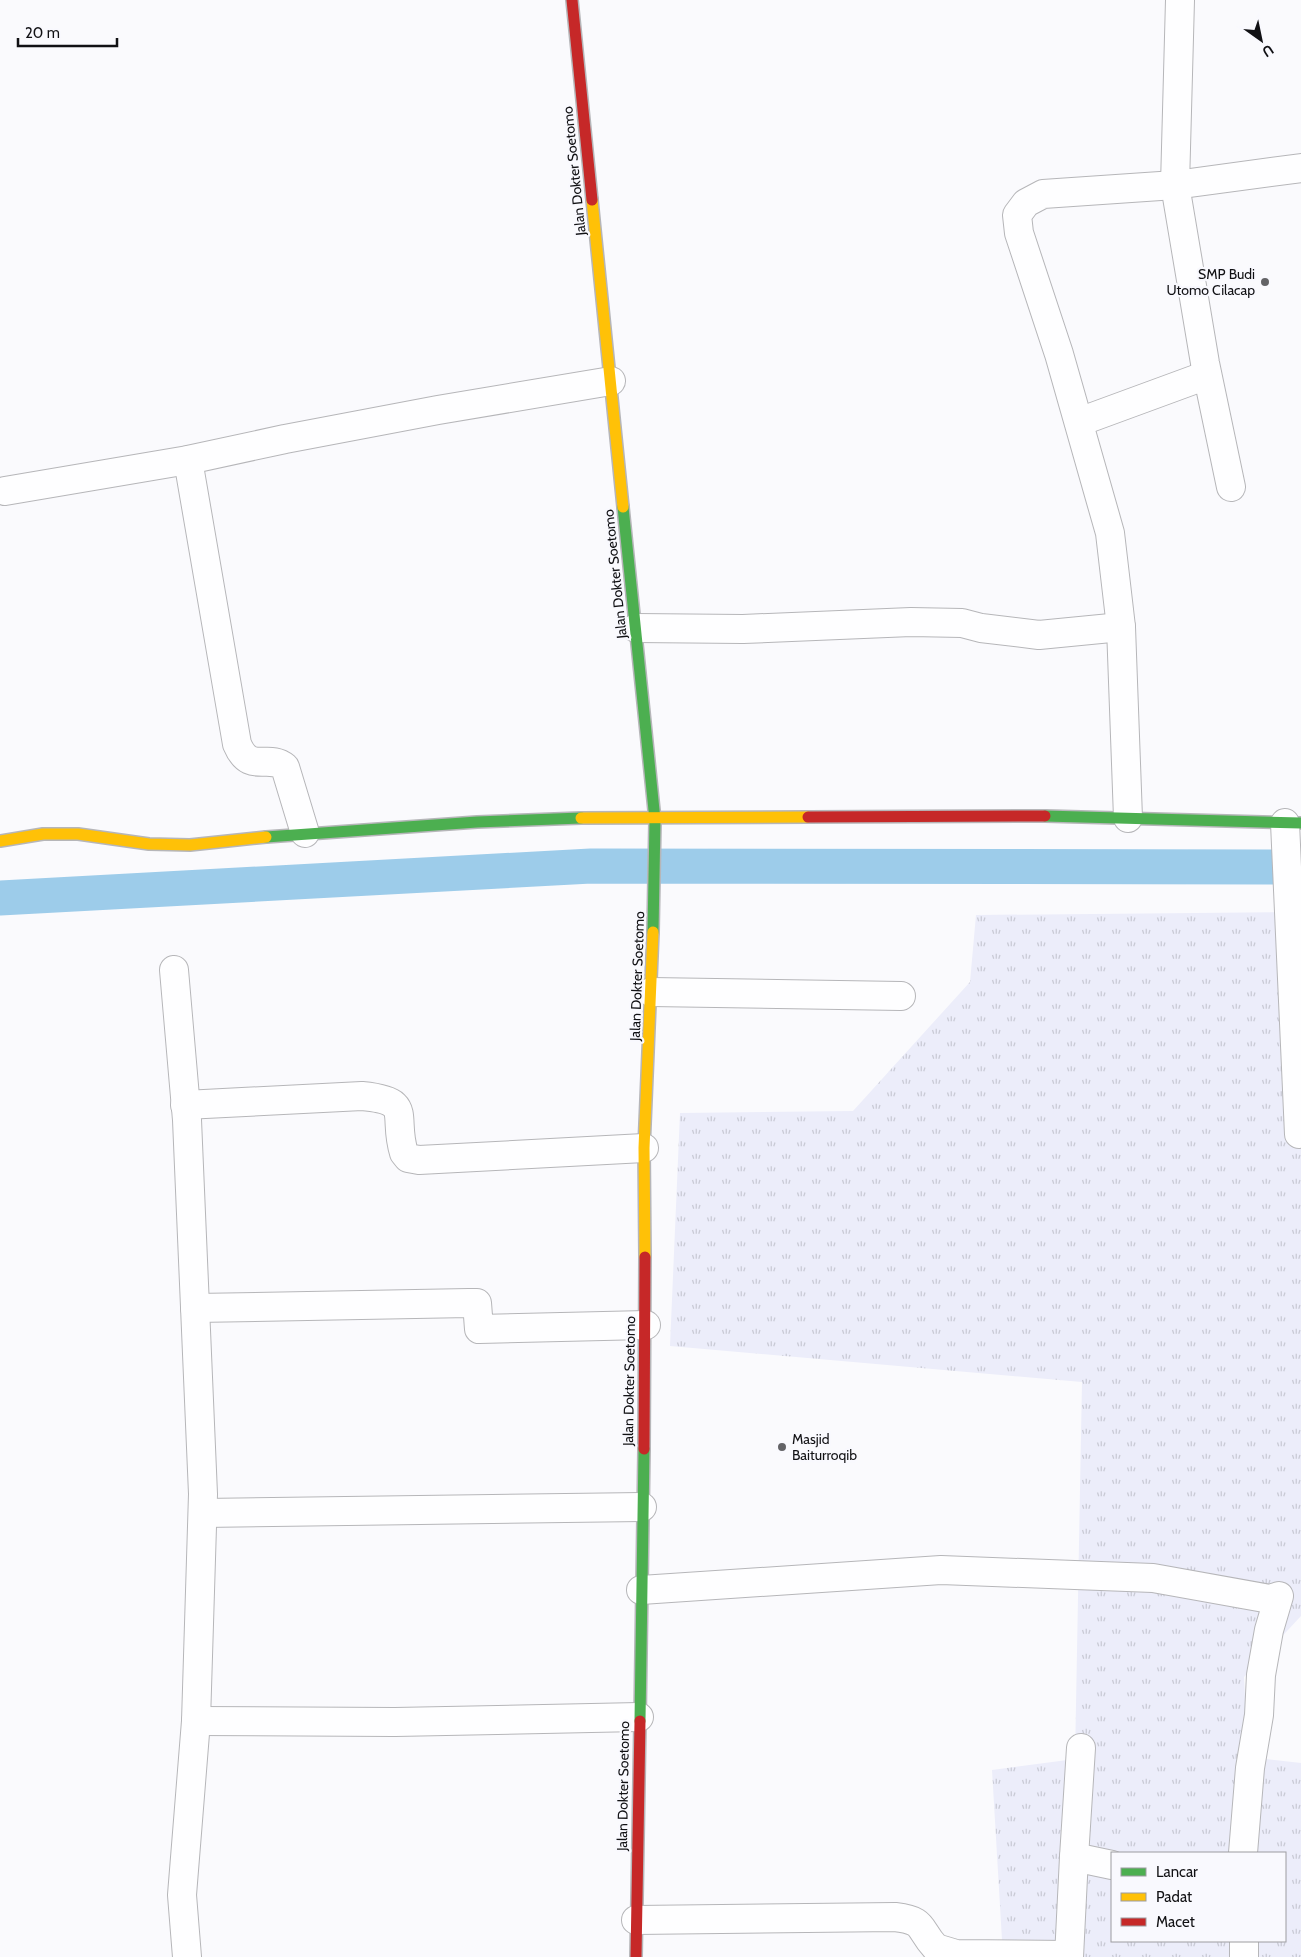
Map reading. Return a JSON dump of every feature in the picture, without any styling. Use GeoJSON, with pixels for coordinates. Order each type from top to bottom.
{"type":"FeatureCollection","features":[{"type":"Feature","properties":{"kind":"street","name":"Jalan Dokter Soetomo"},"geometry":{"type":"LineString","coordinates":[[572,0],[655,820],[654,940],[644,1148],[646,1325],[636,1957]]}},
{"type":"Feature","properties":{"kind":"street"},"geometry":{"type":"LineString","coordinates":[[1180,0],[1175,185],[1207,375],[1231,487]]}},
{"type":"Feature","properties":{"kind":"street"},"geometry":{"type":"LineString","coordinates":[[1128,818],[1121,627],[1110,534],[1059,354],[1019,233],[1017,215],[1026,203],[1043,194],[1175,185],[1301,168]]}},
{"type":"Feature","properties":{"kind":"street"},"geometry":{"type":"LineString","coordinates":[[1079,422],[1207,375]]}},
{"type":"Feature","properties":{"kind":"street"},"geometry":{"type":"LineString","coordinates":[[5,491],[188,460],[428,412],[611,381]]}},
{"type":"Feature","properties":{"kind":"street"},"geometry":{"type":"LineString","coordinates":[[188,460],[237,744],[242,756],[250,761],[279,762],[285,767],[305,833]]}},
{"type":"Feature","properties":{"kind":"street"},"geometry":{"type":"LineString","coordinates":[[636,628],[743,629],[920,622],[962,623],[981,628],[1039,635],[1121,627]]}},
{"type":"Feature","properties":{"kind":"street"},"geometry":{"type":"LineString","coordinates":[[0,841],[43,834],[78,834],[149,844],[190,845],[305,833],[477,822],[582,818],[655,820],[1038,816],[1128,818],[1291,829],[1288,877],[1299,1134]]}},
{"type":"Feature","properties":{"kind":"street"},"geometry":{"type":"LineString","coordinates":[[174,970],[185,1105],[196,1308],[203,1512],[196,1721],[182,1895],[187,1957]]}},
{"type":"Feature","properties":{"kind":"street"},"geometry":{"type":"LineString","coordinates":[[651,992],[901,996]]}},
{"type":"Feature","properties":{"kind":"street"},"geometry":{"type":"LineString","coordinates":[[185,1105],[362,1096],[383,1098],[392,1101],[399,1111],[404,1153],[408,1158],[419,1160],[644,1148]]}},
{"type":"Feature","properties":{"kind":"street"},"geometry":{"type":"LineString","coordinates":[[196,1308],[477,1303],[479,1328],[646,1325]]}},
{"type":"Feature","properties":{"kind":"street"},"geometry":{"type":"LineString","coordinates":[[203,1512],[642,1507]]}},
{"type":"Feature","properties":{"kind":"street"},"geometry":{"type":"LineString","coordinates":[[641,1590],[942,1570],[1153,1578],[1270,1599],[1290,1596]]}},
{"type":"Feature","properties":{"kind":"street"},"geometry":{"type":"LineString","coordinates":[[1243,1852],[1250,1768],[1259,1715],[1261,1675],[1269,1630],[1290,1596]]}},
{"type":"Feature","properties":{"kind":"street"},"geometry":{"type":"LineString","coordinates":[[196,1721],[395,1722],[639,1717]]}},
{"type":"Feature","properties":{"kind":"street"},"geometry":{"type":"LineString","coordinates":[[636,1920],[895,1917],[912,1919],[921,1925],[936,1948],[956,1954],[1069,1956],[1082,1748]]}},
{"type":"Feature","properties":{"kind":"street"},"geometry":{"type":"LineString","coordinates":[[1074,1857],[1111,1865]]}},
{"type":"Feature","properties":{"kind":"street"},"geometry":{"type":"LineString","coordinates":[[1244,1942],[1244,1957]]}},
{"type":"Feature","properties":{"kind":"green space"},"geometry":{"type":"Polygon","coordinates":[[[1301,912],[1301,1616],[1244,1677],[1248,1757],[1301,1763],[1301,1957],[1003,1957],[992,1770],[1075,1759],[1082,1382],[670,1346],[680,1113],[853,1111],[970,982],[976,915],[1301,912]]]}},
{"type":"Feature","properties":{"kind":"waterway"},"geometry":{"type":"LineString","coordinates":[[0,898],[591,866],[1301,867]]}},
{"type":"Feature","properties":{"kind":"traffic: fast"},"geometry":{"type":"LineString","coordinates":[[623,507],[655,820],[653,932]]}},
{"type":"Feature","properties":{"kind":"traffic: fast"},"geometry":{"type":"LineString","coordinates":[[1045,816],[1301,823]]}},
{"type":"Feature","properties":{"kind":"traffic: fast"},"geometry":{"type":"LineString","coordinates":[[266,837],[477,822],[581,818]]}},
{"type":"Feature","properties":{"kind":"traffic: fast"},"geometry":{"type":"LineString","coordinates":[[640,1721],[644,1449]]}},
{"type":"Feature","properties":{"kind":"traffic: slow"},"geometry":{"type":"LineString","coordinates":[[592,200],[623,507]]}},
{"type":"Feature","properties":{"kind":"traffic: slow"},"geometry":{"type":"LineString","coordinates":[[581,818],[808,817]]}},
{"type":"Feature","properties":{"kind":"traffic: slow"},"geometry":{"type":"LineString","coordinates":[[0,841],[43,834],[78,834],[149,844],[190,845],[266,837]]}},
{"type":"Feature","properties":{"kind":"traffic: slow"},"geometry":{"type":"LineString","coordinates":[[645,1257],[644,1148],[653,932]]}},
{"type":"Feature","properties":{"kind":"traffic: jam"},"geometry":{"type":"LineString","coordinates":[[572,0],[592,200]]}},
{"type":"Feature","properties":{"kind":"traffic: jam"},"geometry":{"type":"LineString","coordinates":[[808,817],[1045,816]]}},
{"type":"Feature","properties":{"kind":"traffic: jam"},"geometry":{"type":"LineString","coordinates":[[644,1449],[645,1257]]}},
{"type":"Feature","properties":{"kind":"traffic: jam"},"geometry":{"type":"LineString","coordinates":[[636,1957],[640,1721]]}},
{"type":"Feature","properties":{"kind":"place","name":"SMP Budi Utomo Cilacap"},"geometry":{"type":"Point","coordinates":[1265,282]}},
{"type":"Feature","properties":{"kind":"place","name":"Masjid Baiturroqib"},"geometry":{"type":"Point","coordinates":[782,1447]}}]}
